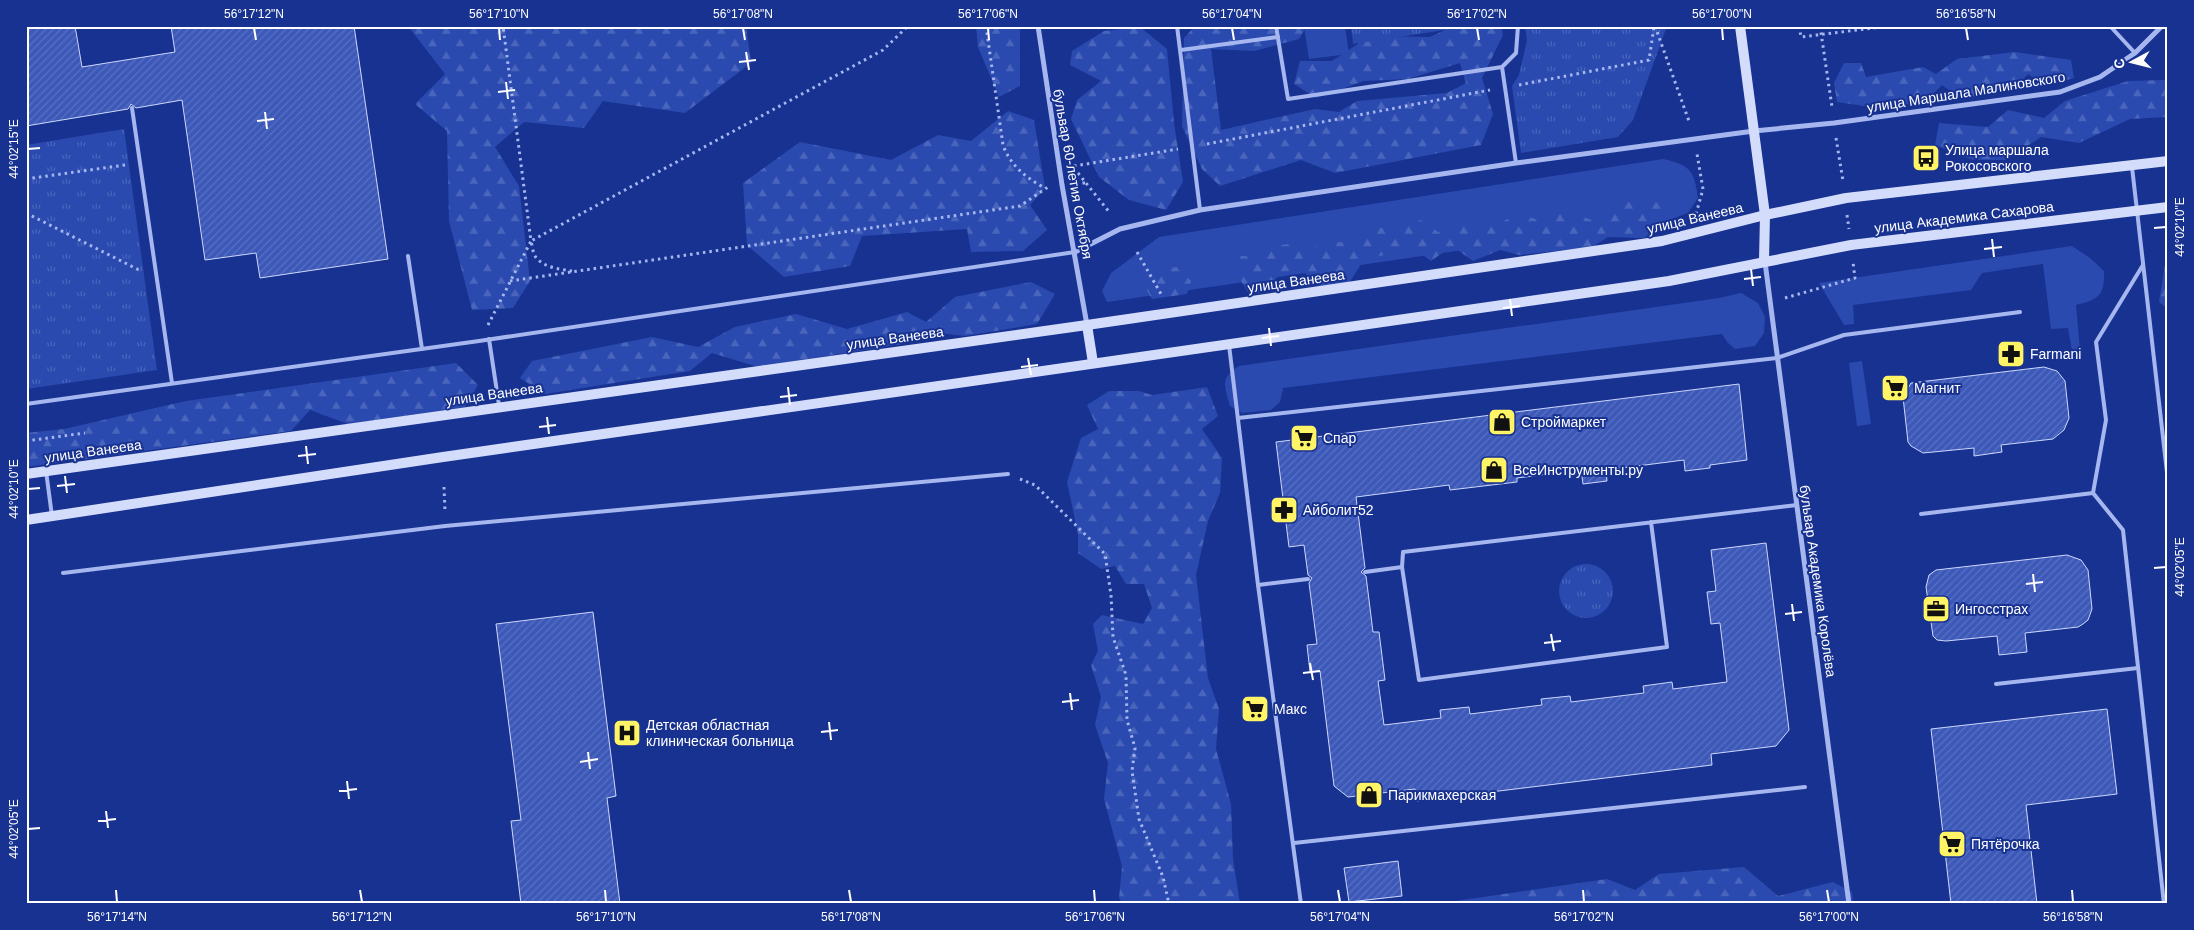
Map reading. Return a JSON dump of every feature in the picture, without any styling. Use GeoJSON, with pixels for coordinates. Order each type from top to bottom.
{"type":"FeatureCollection","features":[{"type":"Feature","properties":{"kind":"main road"},"geometry":{"type":"LineString","coordinates":[[26,520],[453,455],[1669,281],[1764,261],[1765,215],[1740,26]]}},
{"type":"Feature","properties":{"kind":"main road"},"geometry":{"type":"LineString","coordinates":[[1765,215],[1846,198],[2168,161]]}},
{"type":"Feature","properties":{"kind":"main road","name":"улица Академика Сахарова"},"geometry":{"type":"LineString","coordinates":[[1764,261],[1851,245],[2168,207]]}},
{"type":"Feature","properties":{"kind":"main road","name":"улица Ванеева"},"geometry":{"type":"LineString","coordinates":[[26,474],[1087,325],[1662,241],[1765,215]]}},
{"type":"Feature","properties":{"kind":"main road"},"geometry":{"type":"LineString","coordinates":[[1087,325],[1093,363]]}},
{"type":"Feature","properties":{"kind":"street","name":"бульвар 60-летия Октября"},"geometry":{"type":"LineString","coordinates":[[1038,26],[1059,168],[1087,325]]}},
{"type":"Feature","properties":{"kind":"street","name":"улица Маршала Малиновского"},"geometry":{"type":"LineString","coordinates":[[1075,252],[1120,229],[1200,210],[1516,163],[2060,92],[2100,77],[2134,52],[2162,26]]}},
{"type":"Feature","properties":{"kind":"street","name":"бульвар Академика Королёва"},"geometry":{"type":"LineString","coordinates":[[1764,261],[1849,904]]}},
{"type":"Feature","properties":{"kind":"lane"},"geometry":{"type":"LineString","coordinates":[[1178,26],[1200,210]]}},
{"type":"Feature","properties":{"kind":"lane"},"geometry":{"type":"LineString","coordinates":[[1276,26],[1288,99],[1502,67],[1516,53],[1518,26]]}},
{"type":"Feature","properties":{"kind":"lane"},"geometry":{"type":"LineString","coordinates":[[2110,26],[2134,52]]}},
{"type":"Feature","properties":{"kind":"lane"},"geometry":{"type":"LineString","coordinates":[[1181,50],[1278,37]]}},
{"type":"Feature","properties":{"kind":"lane"},"geometry":{"type":"LineString","coordinates":[[1502,67],[1503,88],[1516,163]]}},
{"type":"Feature","properties":{"kind":"lane"},"geometry":{"type":"LineString","coordinates":[[132,108],[172,383]]}},
{"type":"Feature","properties":{"kind":"lane"},"geometry":{"type":"LineString","coordinates":[[2132,164],[2168,481]]}},
{"type":"Feature","properties":{"kind":"lane"},"geometry":{"type":"LineString","coordinates":[[26,404],[479,341],[1075,252]]}},
{"type":"Feature","properties":{"kind":"lane"},"geometry":{"type":"LineString","coordinates":[[408,256],[422,349]]}},
{"type":"Feature","properties":{"kind":"lane"},"geometry":{"type":"LineString","coordinates":[[2143,265],[2096,342],[2106,420],[2093,493],[2123,530],[2164,904]]}},
{"type":"Feature","properties":{"kind":"lane"},"geometry":{"type":"LineString","coordinates":[[1238,418],[1777,358],[1844,335],[2020,312]]}},
{"type":"Feature","properties":{"kind":"lane"},"geometry":{"type":"LineString","coordinates":[[489,339],[499,408]]}},
{"type":"Feature","properties":{"kind":"lane"},"geometry":{"type":"LineString","coordinates":[[1229,343],[1258,585],[1301,904]]}},
{"type":"Feature","properties":{"kind":"lane"},"geometry":{"type":"LineString","coordinates":[[46,471],[52,516]]}},
{"type":"Feature","properties":{"kind":"lane"},"geometry":{"type":"LineString","coordinates":[[63,573],[445,526],[1008,474]]}},
{"type":"Feature","properties":{"kind":"lane"},"geometry":{"type":"LineString","coordinates":[[1921,514],[2093,493]]}},
{"type":"Feature","properties":{"kind":"lane"},"geometry":{"type":"LineString","coordinates":[[1651,522],[1666,647],[1419,680],[1402,567],[1403,552],[1651,522],[1797,505]]}},
{"type":"Feature","properties":{"kind":"lane"},"geometry":{"type":"LineString","coordinates":[[1365,572],[1402,567]]}},
{"type":"Feature","properties":{"kind":"lane"},"geometry":{"type":"LineString","coordinates":[[1258,585],[1308,579]]}},
{"type":"Feature","properties":{"kind":"lane"},"geometry":{"type":"LineString","coordinates":[[1996,684],[2138,668]]}},
{"type":"Feature","properties":{"kind":"lane"},"geometry":{"type":"LineString","coordinates":[[1294,843],[1805,787]]}},
{"type":"Feature","properties":{"kind":"path"},"geometry":{"type":"LineString","coordinates":[[503,26],[531,241],[535,256],[552,268],[576,272]]}},
{"type":"Feature","properties":{"kind":"path"},"geometry":{"type":"LineString","coordinates":[[479,341],[531,241],[883,50],[908,26]]}},
{"type":"Feature","properties":{"kind":"path"},"geometry":{"type":"LineString","coordinates":[[986,26],[1003,145],[1008,158],[1031,181],[1045,188]]}},
{"type":"Feature","properties":{"kind":"path"},"geometry":{"type":"LineString","coordinates":[[1059,168],[1193,147],[1649,60],[1655,26]]}},
{"type":"Feature","properties":{"kind":"path"},"geometry":{"type":"LineString","coordinates":[[1655,26],[1695,139],[1703,189],[1696,214],[1689,219]]}},
{"type":"Feature","properties":{"kind":"path"},"geometry":{"type":"LineString","coordinates":[[1799,26],[1801,37],[1889,26]]}},
{"type":"Feature","properties":{"kind":"path"},"geometry":{"type":"LineString","coordinates":[[1072,157],[1073,166],[1110,213]]}},
{"type":"Feature","properties":{"kind":"path"},"geometry":{"type":"LineString","coordinates":[[26,179],[140,163]]}},
{"type":"Feature","properties":{"kind":"path"},"geometry":{"type":"LineString","coordinates":[[510,281],[1020,206],[1038,195],[1045,188],[1085,183]]}},
{"type":"Feature","properties":{"kind":"path"},"geometry":{"type":"LineString","coordinates":[[26,212],[157,279]]}},
{"type":"Feature","properties":{"kind":"path"},"geometry":{"type":"LineString","coordinates":[[1137,252],[1161,294]]}},
{"type":"Feature","properties":{"kind":"path"},"geometry":{"type":"LineString","coordinates":[[26,441],[85,433]]}},
{"type":"Feature","properties":{"kind":"path"},"geometry":{"type":"LineString","coordinates":[[1008,474],[1035,485],[1105,554],[1111,595],[1113,638],[1126,675],[1127,720],[1135,748],[1132,771],[1139,819],[1163,877],[1168,904]]}},
{"type":"Feature","properties":{"kind":"path"},"geometry":{"type":"LineString","coordinates":[[444,487],[445,526]]}},
{"type":"Feature","properties":{"kind":"green space"},"geometry":{"type":"Polygon","coordinates":[[[408,26],[746,26],[751,63],[685,113],[603,101],[584,128],[524,122],[495,147],[519,186],[530,281],[513,308],[472,310],[449,221],[447,131],[415,104],[445,74],[408,26]]]}},
{"type":"Feature","properties":{"kind":"green space"},"geometry":{"type":"Polygon","coordinates":[[[976,26],[1020,26],[1020,86],[999,97],[978,47],[976,26]]]}},
{"type":"Feature","properties":{"kind":"green space"},"geometry":{"type":"Polygon","coordinates":[[[1195,26],[1307,26],[1299,39],[1254,51],[1211,49],[1221,130],[1315,109],[1339,112],[1357,101],[1447,93],[1466,83],[1460,63],[1408,79],[1364,81],[1316,98],[1294,84],[1300,61],[1332,61],[1370,36],[1430,37],[1454,26],[1501,26],[1503,35],[1482,78],[1493,114],[1481,145],[1335,173],[1301,160],[1220,186],[1202,169],[1182,126],[1184,38],[1195,26]]]}},
{"type":"Feature","properties":{"kind":"green space"},"geometry":{"type":"Polygon","coordinates":[[[1304,26],[1345,26],[1349,54],[1309,59],[1304,26]]]}},
{"type":"Feature","properties":{"kind":"green space"},"geometry":{"type":"Polygon","coordinates":[[[1351,26],[1451,26],[1451,29],[1353,44],[1351,26]]]}},
{"type":"Feature","properties":{"kind":"green space"},"geometry":{"type":"Polygon","coordinates":[[[1525,26],[1667,26],[1633,120],[1618,137],[1521,153],[1512,86],[1519,75],[1527,40],[1525,26]]]}},
{"type":"Feature","properties":{"kind":"green space"},"geometry":{"type":"Polygon","coordinates":[[[1140,27],[1167,49],[1174,123],[1183,182],[1166,210],[1129,200],[1099,177],[1071,119],[1077,100],[1101,81],[1070,65],[1072,51],[1104,31],[1140,27]]]}},
{"type":"Feature","properties":{"kind":"green space"},"geometry":{"type":"Polygon","coordinates":[[[2015,52],[2071,60],[2074,78],[2045,86],[2028,74],[2014,89],[1961,99],[1942,85],[1925,102],[1877,108],[1837,102],[1834,83],[1844,63],[1861,63],[1866,77],[1923,67],[1936,74],[1957,59],[2015,52]]]}},
{"type":"Feature","properties":{"kind":"green space"},"geometry":{"type":"Polygon","coordinates":[[[2168,78],[2168,117],[2130,119],[2079,143],[2041,137],[2006,160],[1973,160],[1935,145],[1939,123],[1988,127],[2008,110],[2044,118],[2065,101],[2128,81],[2165,80],[2168,78]]]}},
{"type":"Feature","properties":{"kind":"green space"},"geometry":{"type":"Polygon","coordinates":[[[1008,111],[1034,120],[1045,188],[1030,205],[1047,230],[1023,251],[971,252],[967,229],[862,236],[850,266],[784,277],[747,245],[743,183],[800,142],[891,160],[938,135],[971,141],[1008,111]]]}},
{"type":"Feature","properties":{"kind":"green space"},"geometry":{"type":"Polygon","coordinates":[[[124,129],[157,370],[26,389],[26,145],[124,129]]]}},
{"type":"Feature","properties":{"kind":"green space"},"geometry":{"type":"Polygon","coordinates":[[[1663,159],[1679,164],[1689,170],[1695,181],[1698,198],[1688,213],[1669,220],[1107,302],[1102,291],[1111,273],[1159,237],[1663,159]]]}},
{"type":"Feature","properties":{"kind":"green space"},"geometry":{"type":"Polygon","coordinates":[[[1645,198],[1667,207],[1666,227],[1644,238],[1608,237],[1592,247],[1519,255],[1500,250],[1473,261],[1452,246],[1431,261],[1409,245],[1393,254],[1365,258],[1349,283],[1322,288],[1301,270],[1281,272],[1267,291],[1249,294],[1235,271],[1240,256],[1259,256],[1273,246],[1297,243],[1309,249],[1325,241],[1353,243],[1380,228],[1421,220],[1438,232],[1465,221],[1493,226],[1518,214],[1540,220],[1563,209],[1597,222],[1611,206],[1645,198]]]}},
{"type":"Feature","properties":{"kind":"green space"},"geometry":{"type":"Polygon","coordinates":[[[2072,246],[2090,258],[2104,271],[2103,286],[2099,296],[2076,305],[2080,350],[2072,351],[2068,328],[2051,329],[2043,264],[1982,273],[1971,290],[1853,305],[1854,324],[1844,325],[1819,283],[2072,246]]]}},
{"type":"Feature","properties":{"kind":"green space"},"geometry":{"type":"Polygon","coordinates":[[[2168,246],[2168,309],[2159,302],[2168,246]]]}},
{"type":"Feature","properties":{"kind":"green space"},"geometry":{"type":"Polygon","coordinates":[[[1178,267],[1191,281],[1187,294],[1152,299],[1142,282],[1156,269],[1178,267]]]}},
{"type":"Feature","properties":{"kind":"green space"},"geometry":{"type":"Polygon","coordinates":[[[1031,282],[1055,294],[1037,324],[965,336],[930,332],[908,343],[758,367],[712,353],[690,371],[545,394],[520,378],[532,361],[652,337],[698,347],[735,327],[796,314],[847,329],[907,312],[926,322],[955,297],[1031,282]]]}},
{"type":"Feature","properties":{"kind":"green space"},"geometry":{"type":"Polygon","coordinates":[[[1741,293],[1758,303],[1765,317],[1764,333],[1755,346],[1735,349],[1722,334],[1283,388],[1280,402],[1271,410],[1242,413],[1230,406],[1225,388],[1228,375],[1239,366],[1719,298],[1741,293]]]}},
{"type":"Feature","properties":{"kind":"green space"},"geometry":{"type":"Polygon","coordinates":[[[1862,361],[1871,424],[1857,426],[1849,363],[1862,361]]]}},
{"type":"Feature","properties":{"kind":"green space"},"geometry":{"type":"Polygon","coordinates":[[[456,363],[478,385],[465,407],[348,424],[310,410],[291,431],[26,467],[26,433],[64,429],[186,401],[456,363]]]}},
{"type":"Feature","properties":{"kind":"green space"},"geometry":{"type":"Polygon","coordinates":[[[1207,387],[1218,416],[1202,429],[1222,458],[1220,493],[1208,521],[1196,575],[1208,678],[1219,709],[1216,749],[1231,804],[1233,859],[1240,904],[1123,904],[1119,898],[1122,866],[1104,799],[1108,763],[1095,725],[1101,697],[1091,665],[1098,651],[1093,624],[1102,615],[1143,624],[1152,608],[1144,584],[1126,584],[1115,566],[1101,569],[1078,553],[1078,534],[1067,482],[1081,438],[1098,429],[1087,405],[1109,391],[1139,391],[1152,395],[1207,387]]]}},
{"type":"Feature","properties":{"kind":"green space"},"geometry":{"type":"Polygon","coordinates":[[[1586,564],[1596,566],[1605,572],[1611,581],[1613,591],[1611,601],[1605,610],[1596,616],[1586,618],[1576,616],[1567,610],[1561,601],[1559,591],[1561,581],[1567,572],[1576,566],[1586,564]]]}},
{"type":"Feature","properties":{"kind":"green space"},"geometry":{"type":"Polygon","coordinates":[[[1744,867],[1778,896],[1833,882],[1852,892],[1853,904],[1435,904],[1607,879],[1635,890],[1659,874],[1744,867]]]}},
{"type":"Feature","properties":{"kind":"building"},"geometry":{"type":"Polygon","coordinates":[[[26,26],[75,26],[82,67],[175,52],[171,26],[354,26],[388,259],[260,278],[256,253],[205,260],[182,100],[136,108],[131,104],[128,109],[26,126],[26,26]]]}},
{"type":"Feature","properties":{"kind":"building"},"geometry":{"type":"Polygon","coordinates":[[[2044,367],[2057,371],[2065,381],[2069,418],[2064,430],[2053,439],[2001,445],[2002,452],[1974,456],[1974,448],[1923,453],[1908,442],[1903,397],[1911,383],[2044,367]]]}},
{"type":"Feature","properties":{"kind":"building"},"geometry":{"type":"Polygon","coordinates":[[[1739,384],[1747,460],[1710,465],[1710,468],[1685,471],[1684,460],[1606,470],[1607,481],[1583,484],[1581,470],[1517,478],[1517,482],[1450,490],[1449,485],[1356,497],[1365,568],[1361,572],[1366,576],[1373,632],[1379,632],[1385,680],[1378,681],[1384,725],[1441,718],[1440,710],[1469,707],[1470,714],[1542,705],[1541,699],[1570,696],[1571,702],[1644,693],[1643,686],[1672,682],[1673,689],[1727,682],[1720,623],[1711,624],[1707,592],[1716,591],[1711,550],[1766,543],[1789,730],[1776,746],[1711,754],[1712,765],[1417,801],[1415,789],[1348,797],[1334,786],[1320,671],[1310,672],[1307,645],[1317,644],[1309,583],[1312,578],[1308,575],[1304,545],[1289,547],[1276,442],[1739,384]]]}},
{"type":"Feature","properties":{"kind":"building"},"geometry":{"type":"Polygon","coordinates":[[[2067,555],[2081,560],[2088,570],[2092,609],[2088,620],[2083,624],[2078,627],[2025,633],[2027,652],[1999,655],[1997,636],[1946,641],[1937,640],[1933,636],[1926,587],[1929,575],[1936,570],[2067,555]]]}},
{"type":"Feature","properties":{"kind":"building"},"geometry":{"type":"Polygon","coordinates":[[[593,612],[616,796],[607,798],[620,904],[521,904],[511,821],[521,820],[496,624],[593,612]]]}},
{"type":"Feature","properties":{"kind":"building"},"geometry":{"type":"Polygon","coordinates":[[[2107,709],[2117,794],[2026,805],[2037,904],[1951,904],[1931,729],[2107,709]]]}},
{"type":"Feature","properties":{"kind":"building"},"geometry":{"type":"Polygon","coordinates":[[[1398,861],[1402,896],[1349,902],[1344,868],[1398,861]]]}},
{"type":"Feature","properties":{"kind":"place","name":"Улица маршала Рокосовского"},"geometry":{"type":"Point","coordinates":[1926,158]}},
{"type":"Feature","properties":{"kind":"place","name":"Farmani"},"geometry":{"type":"Point","coordinates":[2011,354]}},
{"type":"Feature","properties":{"kind":"place","name":"Магнит"},"geometry":{"type":"Point","coordinates":[1895,388]}},
{"type":"Feature","properties":{"kind":"place","name":"Строймаркет"},"geometry":{"type":"Point","coordinates":[1502,422]}},
{"type":"Feature","properties":{"kind":"place","name":"Спар"},"geometry":{"type":"Point","coordinates":[1304,438]}},
{"type":"Feature","properties":{"kind":"place","name":"ВсеИнструменты.ру"},"geometry":{"type":"Point","coordinates":[1494,470]}},
{"type":"Feature","properties":{"kind":"place","name":"Айболит52"},"geometry":{"type":"Point","coordinates":[1284,510]}},
{"type":"Feature","properties":{"kind":"place","name":"Ингосстрах"},"geometry":{"type":"Point","coordinates":[1936,609]}},
{"type":"Feature","properties":{"kind":"place","name":"Макс"},"geometry":{"type":"Point","coordinates":[1255,709]}},
{"type":"Feature","properties":{"kind":"place","name":"Детская областная клиническая больница"},"geometry":{"type":"Point","coordinates":[627,733]}},
{"type":"Feature","properties":{"kind":"place","name":"Парикмахерская"},"geometry":{"type":"Point","coordinates":[1369,795]}},
{"type":"Feature","properties":{"kind":"place","name":"Пятёрочка"},"geometry":{"type":"Point","coordinates":[1952,844]}}]}
